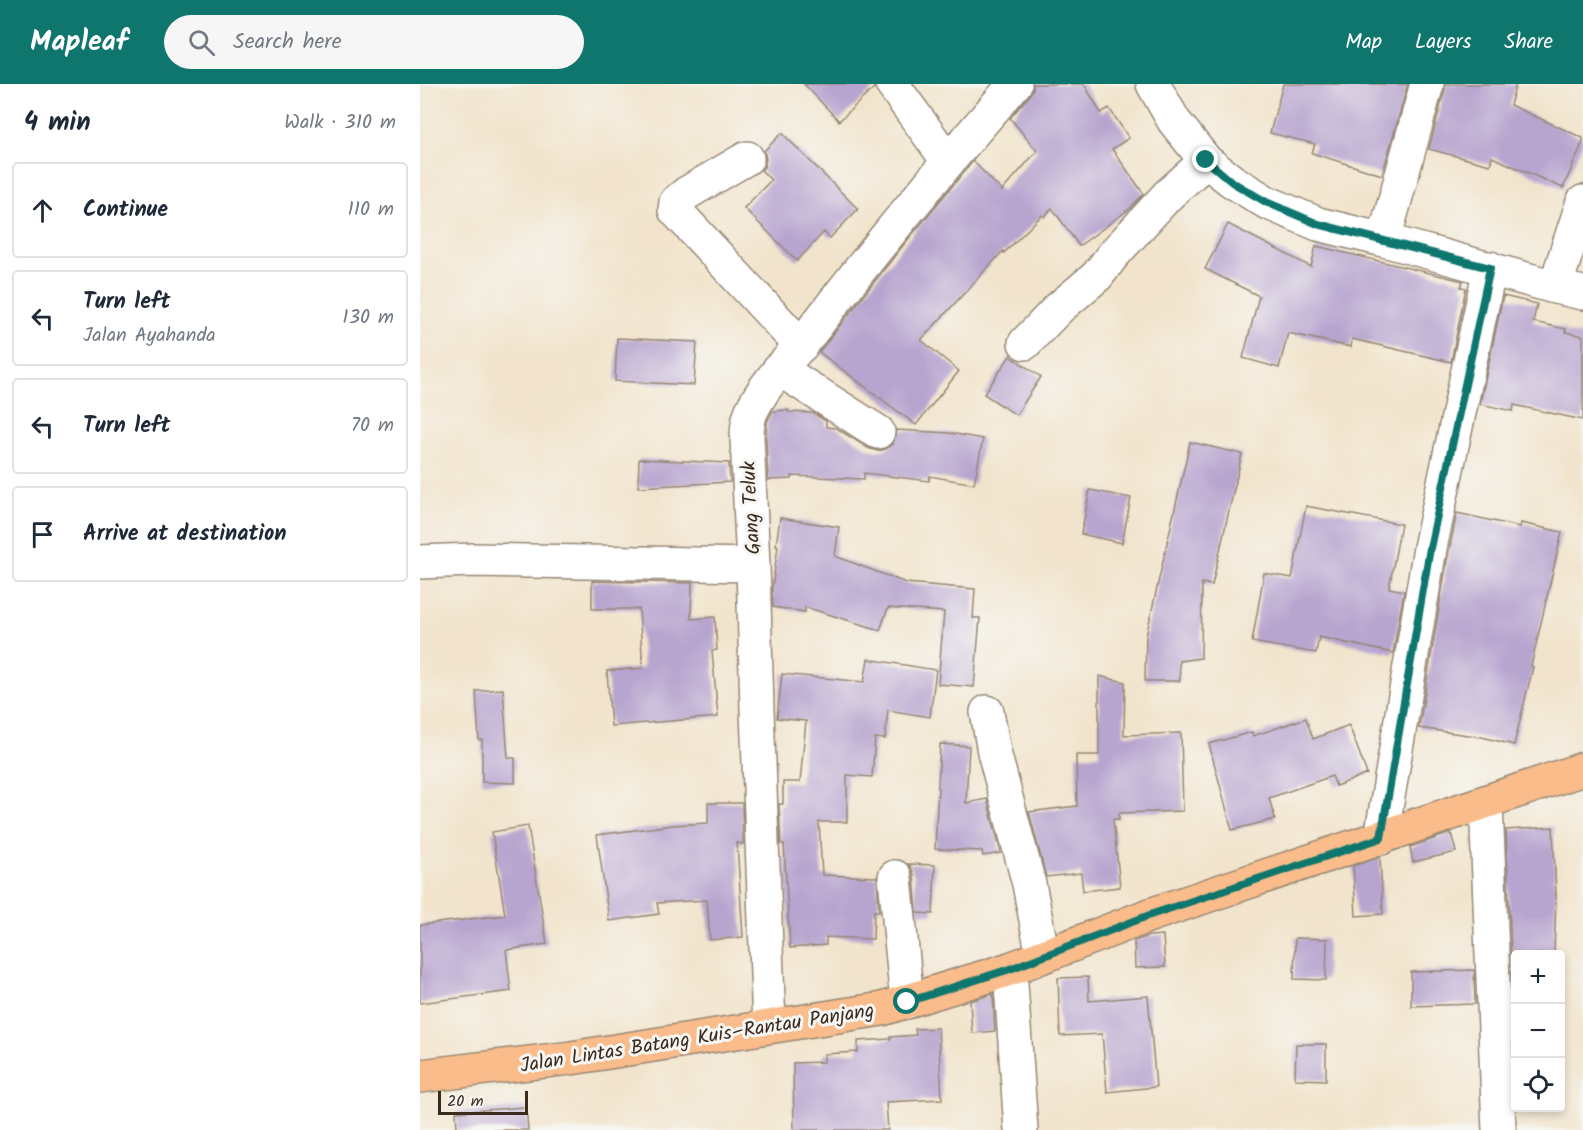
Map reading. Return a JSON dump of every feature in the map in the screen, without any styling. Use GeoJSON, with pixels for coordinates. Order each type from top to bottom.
{"type":"FeatureCollection","features":[{"type":"Feature","properties":{"kind":"main road","name":"Jalan Lintas Batang Kuis–Rantau Panjang"},"geometry":{"type":"LineString","coordinates":[[420,1076],[571,1058],[882,1009],[1010,969],[1150,915],[1583,770]]}},
{"type":"Feature","properties":{"kind":"street"},"geometry":{"type":"LineString","coordinates":[[892,84],[948,161]]}},
{"type":"Feature","properties":{"kind":"street","name":"Gang Teluk"},"geometry":{"type":"LineString","coordinates":[[769,1026],[747,428],[749,416],[754,405],[851,279],[1015,84]]}},
{"type":"Feature","properties":{"kind":"street"},"geometry":{"type":"LineString","coordinates":[[1153,84],[1174,121],[1206,160],[1232,182],[1277,206],[1318,224],[1569,290],[1583,202]]}},
{"type":"Feature","properties":{"kind":"street"},"geometry":{"type":"LineString","coordinates":[[1384,240],[1428,84]]}},
{"type":"Feature","properties":{"kind":"street"},"geometry":{"type":"LineString","coordinates":[[747,158],[687,193],[676,202],[675,210],[790,358],[878,432]]}},
{"type":"Feature","properties":{"kind":"street"},"geometry":{"type":"LineString","coordinates":[[1025,343],[1059,308],[1097,276],[1113,255],[1168,195],[1206,160]]}},
{"type":"Feature","properties":{"kind":"street"},"geometry":{"type":"LineString","coordinates":[[1381,838],[1430,548],[1490,268]]}},
{"type":"Feature","properties":{"kind":"street"},"geometry":{"type":"LineString","coordinates":[[420,562],[473,560],[753,565]]}},
{"type":"Feature","properties":{"kind":"street"},"geometry":{"type":"LineString","coordinates":[[987,712],[994,752],[1029,884],[1043,956]]}},
{"type":"Feature","properties":{"kind":"street"},"geometry":{"type":"LineString","coordinates":[[1486,802],[1499,1130]]}},
{"type":"Feature","properties":{"kind":"street"},"geometry":{"type":"LineString","coordinates":[[895,877],[907,1002]]}},
{"type":"Feature","properties":{"kind":"street"},"geometry":{"type":"LineString","coordinates":[[1010,969],[1021,1130]]}},
{"type":"Feature","properties":{"kind":"building"},"geometry":{"type":"Polygon","coordinates":[[[804,84],[874,84],[874,88],[839,121],[804,84]]]}},
{"type":"Feature","properties":{"kind":"building"},"geometry":{"type":"Polygon","coordinates":[[[1033,84],[1084,84],[1101,113],[1109,108],[1129,138],[1112,149],[1144,194],[1128,210],[1079,246],[1052,208],[1004,253],[1003,251],[921,340],[959,371],[916,425],[819,352],[973,161],[1002,191],[1037,151],[1010,118],[1029,96],[1033,84]]]}},
{"type":"Feature","properties":{"kind":"building"},"geometry":{"type":"Polygon","coordinates":[[[1283,84],[1408,84],[1382,175],[1312,153],[1315,144],[1270,133],[1283,84]]]}},
{"type":"Feature","properties":{"kind":"building"},"geometry":{"type":"Polygon","coordinates":[[[1445,84],[1516,84],[1510,105],[1583,138],[1563,188],[1492,157],[1490,165],[1429,149],[1445,84]]]}},
{"type":"Feature","properties":{"kind":"building"},"geometry":{"type":"Polygon","coordinates":[[[782,133],[858,209],[830,238],[824,232],[797,261],[744,208],[771,180],[761,170],[766,159],[764,151],[782,133]]]}},
{"type":"Feature","properties":{"kind":"building"},"geometry":{"type":"Polygon","coordinates":[[[1228,224],[1311,267],[1316,246],[1463,281],[1461,287],[1466,288],[1451,362],[1352,339],[1351,347],[1288,333],[1279,368],[1243,358],[1259,296],[1205,269],[1228,224]]]}},
{"type":"Feature","properties":{"kind":"building"},"geometry":{"type":"Polygon","coordinates":[[[1503,296],[1537,304],[1533,322],[1566,329],[1565,332],[1583,336],[1583,420],[1514,405],[1513,411],[1480,404],[1503,296]]]}},
{"type":"Feature","properties":{"kind":"building"},"geometry":{"type":"Polygon","coordinates":[[[617,338],[697,342],[694,385],[615,381],[617,338]]]}},
{"type":"Feature","properties":{"kind":"building"},"geometry":{"type":"Polygon","coordinates":[[[1010,356],[1041,377],[1016,415],[984,394],[1010,356]]]}},
{"type":"Feature","properties":{"kind":"building"},"geometry":{"type":"Polygon","coordinates":[[[788,410],[788,412],[813,413],[826,421],[826,427],[836,428],[877,451],[886,449],[893,443],[896,430],[950,433],[983,439],[974,484],[930,476],[929,481],[864,473],[864,479],[792,476],[792,479],[768,480],[767,422],[773,411],[788,410]]]}},
{"type":"Feature","properties":{"kind":"building"},"geometry":{"type":"Polygon","coordinates":[[[1190,442],[1242,454],[1212,585],[1202,583],[1201,658],[1179,661],[1180,681],[1145,681],[1146,636],[1190,442]]]}},
{"type":"Feature","properties":{"kind":"building"},"geometry":{"type":"Polygon","coordinates":[[[639,459],[729,463],[730,482],[638,487],[639,459]]]}},
{"type":"Feature","properties":{"kind":"building"},"geometry":{"type":"Polygon","coordinates":[[[1090,490],[1131,498],[1122,543],[1081,534],[1090,490]]]}},
{"type":"Feature","properties":{"kind":"building"},"geometry":{"type":"Polygon","coordinates":[[[1306,506],[1401,524],[1389,588],[1404,591],[1393,653],[1319,637],[1316,653],[1252,642],[1264,573],[1292,578],[1306,506]]]}},
{"type":"Feature","properties":{"kind":"building"},"geometry":{"type":"Polygon","coordinates":[[[1457,513],[1520,527],[1521,523],[1562,532],[1514,745],[1482,737],[1419,728],[1457,513]]]}},
{"type":"Feature","properties":{"kind":"building"},"geometry":{"type":"Polygon","coordinates":[[[780,518],[839,527],[835,556],[906,583],[975,589],[973,618],[980,618],[974,687],[938,684],[944,612],[888,608],[880,630],[805,607],[805,612],[773,607],[772,589],[780,518]]]}},
{"type":"Feature","properties":{"kind":"building"},"geometry":{"type":"Polygon","coordinates":[[[592,581],[692,583],[691,619],[715,617],[717,650],[712,651],[718,717],[611,726],[607,671],[643,668],[639,609],[592,609],[592,581]]]}},
{"type":"Feature","properties":{"kind":"building"},"geometry":{"type":"Polygon","coordinates":[[[868,659],[936,670],[930,717],[888,710],[885,739],[875,738],[872,777],[847,775],[847,822],[819,822],[822,875],[877,877],[879,911],[874,911],[873,939],[826,937],[826,945],[790,948],[784,844],[781,844],[779,804],[783,804],[783,782],[800,782],[806,721],[777,718],[782,674],[864,682],[868,659]]]}},
{"type":"Feature","properties":{"kind":"building"},"geometry":{"type":"Polygon","coordinates":[[[1099,676],[1125,682],[1124,735],[1181,733],[1183,811],[1119,813],[1119,819],[1113,819],[1120,887],[1083,891],[1081,873],[1046,877],[1029,812],[1077,806],[1076,755],[1099,755],[1099,676]]]}},
{"type":"Feature","properties":{"kind":"building"},"geometry":{"type":"Polygon","coordinates":[[[503,689],[508,758],[515,758],[515,783],[482,782],[482,740],[479,740],[476,691],[503,689]]]}},
{"type":"Feature","properties":{"kind":"building"},"geometry":{"type":"Polygon","coordinates":[[[1306,718],[1313,739],[1349,725],[1367,774],[1336,786],[1332,776],[1269,798],[1275,819],[1232,830],[1209,744],[1252,732],[1253,736],[1306,718]]]}},
{"type":"Feature","properties":{"kind":"building"},"geometry":{"type":"Polygon","coordinates":[[[940,744],[969,746],[966,803],[987,799],[1001,853],[983,856],[982,851],[935,849],[940,744]]]}},
{"type":"Feature","properties":{"kind":"building"},"geometry":{"type":"Polygon","coordinates":[[[708,803],[742,803],[743,844],[737,843],[743,937],[710,940],[707,900],[657,903],[659,914],[609,921],[597,835],[708,823],[708,803]]]}},
{"type":"Feature","properties":{"kind":"building"},"geometry":{"type":"Polygon","coordinates":[[[528,826],[547,944],[506,950],[511,991],[420,1003],[420,925],[505,915],[492,832],[528,826]]]}},
{"type":"Feature","properties":{"kind":"building"},"geometry":{"type":"Polygon","coordinates":[[[1553,827],[1556,897],[1554,950],[1511,950],[1511,954],[1506,830],[1553,827]]]}},
{"type":"Feature","properties":{"kind":"building"},"geometry":{"type":"Polygon","coordinates":[[[1451,833],[1456,852],[1413,862],[1410,847],[1451,833]]]}},
{"type":"Feature","properties":{"kind":"building"},"geometry":{"type":"Polygon","coordinates":[[[1380,857],[1383,914],[1356,916],[1353,866],[1380,857]]]}},
{"type":"Feature","properties":{"kind":"building"},"geometry":{"type":"Polygon","coordinates":[[[908,864],[935,865],[933,914],[917,913],[914,875],[908,864]]]}},
{"type":"Feature","properties":{"kind":"building"},"geometry":{"type":"Polygon","coordinates":[[[1163,935],[1165,967],[1135,968],[1134,941],[1149,936],[1163,935]]]}},
{"type":"Feature","properties":{"kind":"building"},"geometry":{"type":"Polygon","coordinates":[[[1295,938],[1327,939],[1326,980],[1294,979],[1295,938]]]}},
{"type":"Feature","properties":{"kind":"building"},"geometry":{"type":"Polygon","coordinates":[[[1474,970],[1475,1004],[1411,1006],[1411,972],[1474,970]]]}},
{"type":"Feature","properties":{"kind":"building"},"geometry":{"type":"Polygon","coordinates":[[[1088,977],[1089,1001],[1148,996],[1156,1087],[1107,1092],[1102,1034],[1060,1036],[1058,978],[1088,977]]]}},
{"type":"Feature","properties":{"kind":"building"},"geometry":{"type":"Polygon","coordinates":[[[993,994],[995,1031],[972,1033],[970,1001],[993,994]]]}},
{"type":"Feature","properties":{"kind":"building"},"geometry":{"type":"Polygon","coordinates":[[[938,1028],[942,1099],[886,1102],[888,1130],[794,1130],[793,1063],[824,1062],[824,1054],[858,1052],[858,1041],[916,1035],[915,1029],[938,1028]]]}},
{"type":"Feature","properties":{"kind":"building"},"geometry":{"type":"Polygon","coordinates":[[[1296,1044],[1326,1044],[1326,1080],[1295,1079],[1296,1044]]]}},
{"type":"Feature","properties":{"kind":"building"},"geometry":{"type":"Polygon","coordinates":[[[526,1107],[528,1130],[457,1130],[456,1112],[526,1107]]]}},
{"type":"Feature","properties":{"kind":"route"},"geometry":{"type":"LineString","coordinates":[[907,1002],[1010,969],[1150,915],[1381,838],[1430,548],[1490,268],[1318,224],[1266,202],[1232,182],[1206,160]]}}]}
